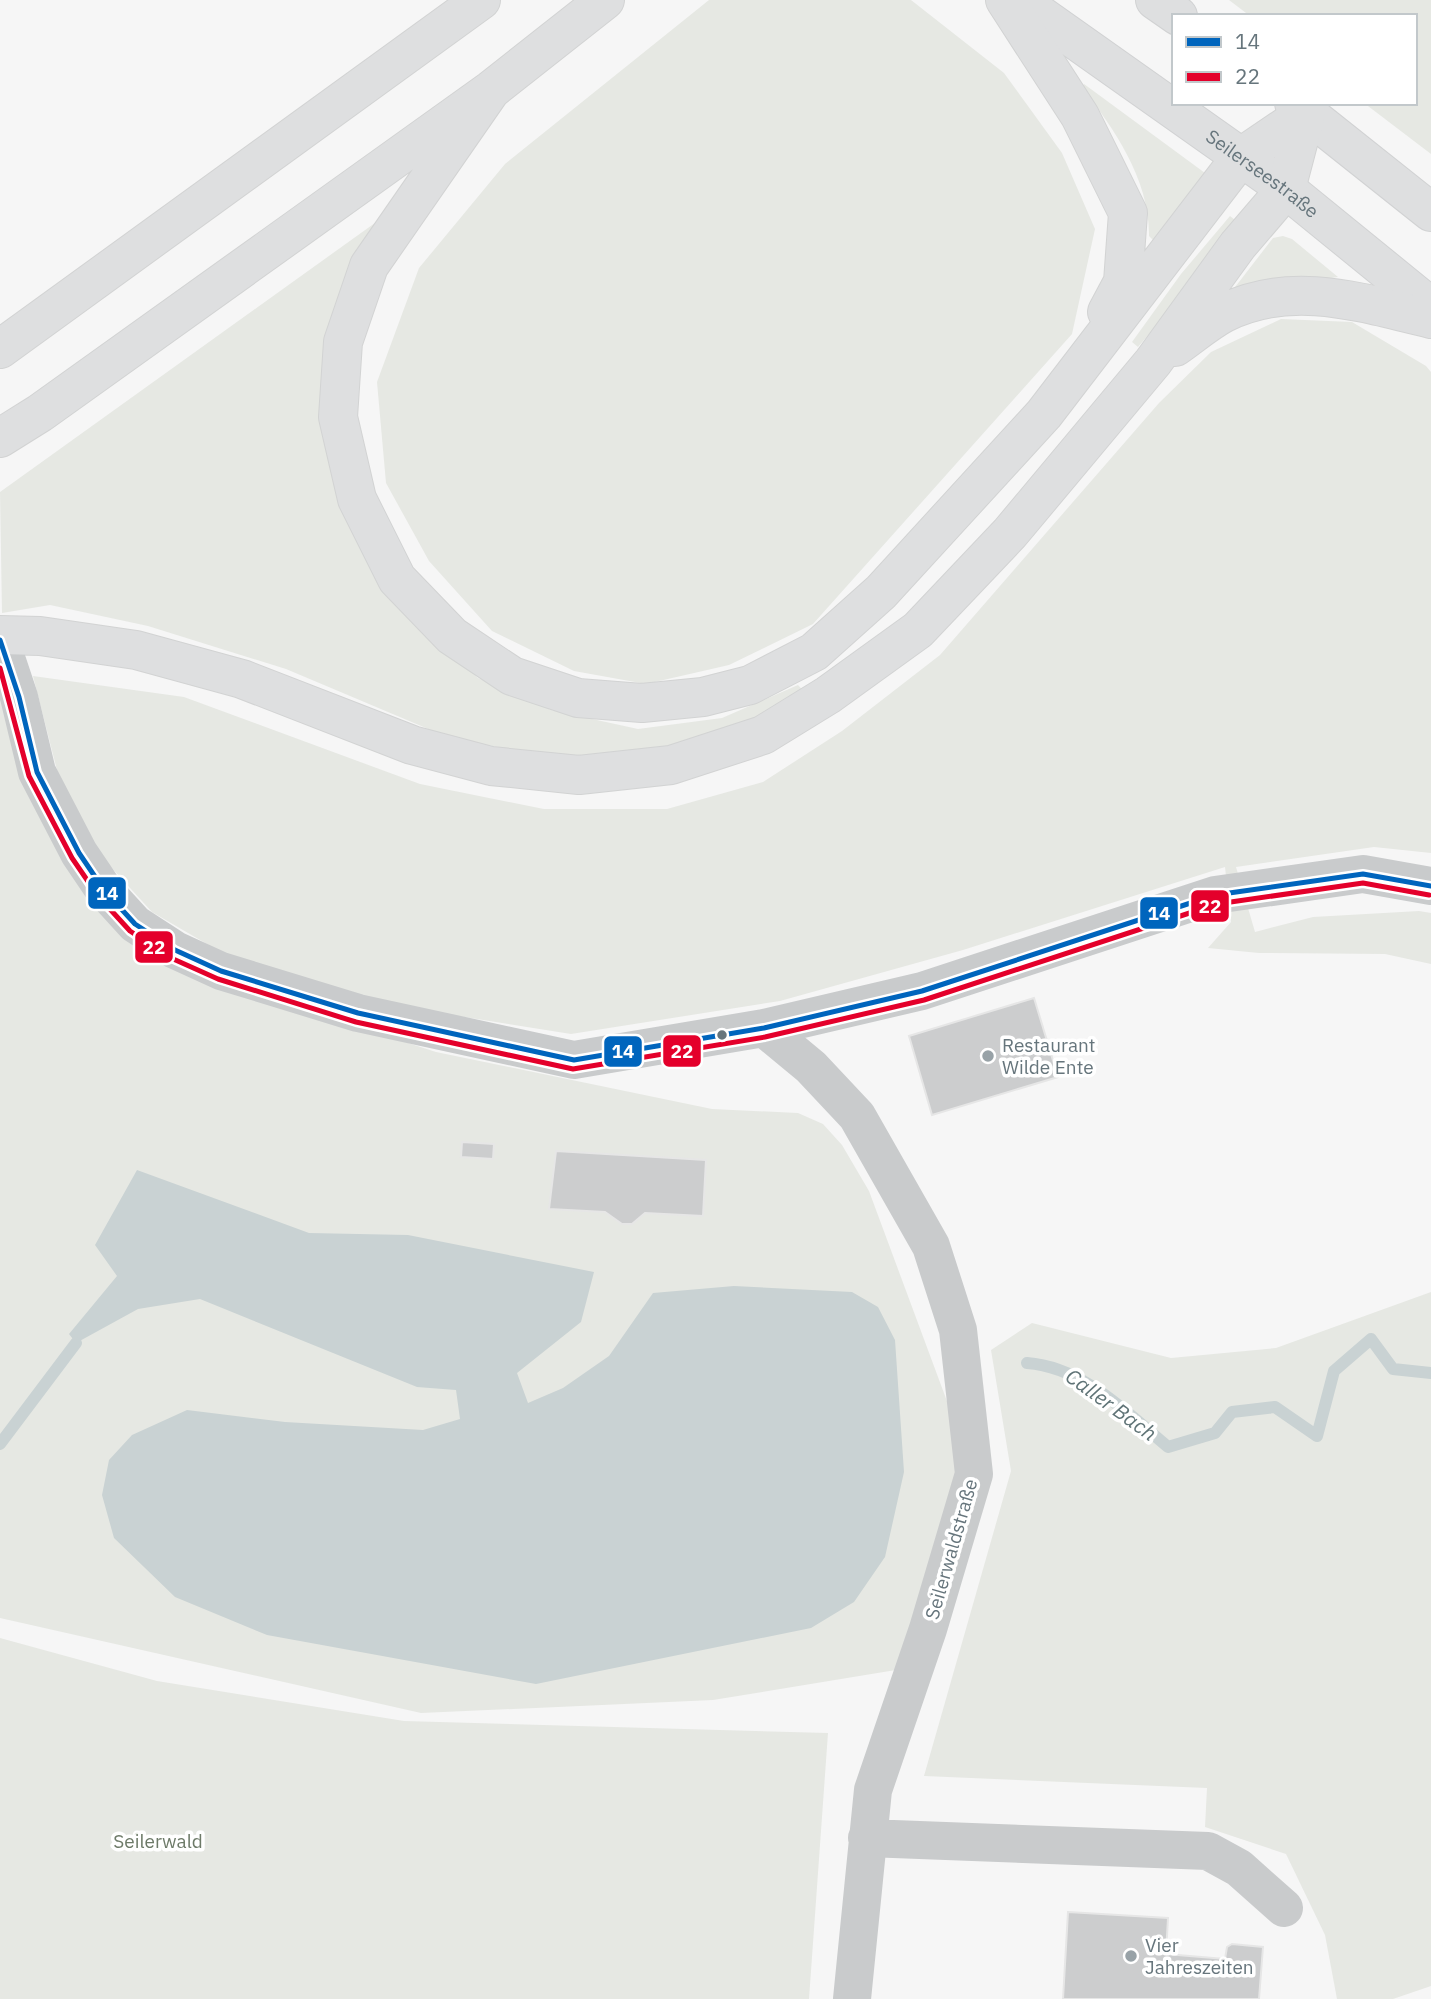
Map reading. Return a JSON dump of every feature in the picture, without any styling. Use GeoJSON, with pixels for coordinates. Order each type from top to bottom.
{"type":"FeatureCollection","features":[{"type":"Feature","properties":{"kind":"main road"},"geometry":{"type":"LineString","coordinates":[[0,349],[481,0]]}},
{"type":"Feature","properties":{"kind":"main road"},"geometry":{"type":"LineString","coordinates":[[0,438],[40,413],[491,89],[605,0]]}},
{"type":"Feature","properties":{"kind":"main road"},"geometry":{"type":"LineString","coordinates":[[1005,0],[1080,116],[1128,213],[1123,282],[1079,367]]}},
{"type":"Feature","properties":{"kind":"main road","name":"Seilerseestraße"},"geometry":{"type":"LineString","coordinates":[[1019,0],[1286,189],[1431,307]]}},
{"type":"Feature","properties":{"kind":"main road"},"geometry":{"type":"LineString","coordinates":[[1155,0],[1175,14]]}},
{"type":"Feature","properties":{"kind":"main road"},"geometry":{"type":"LineString","coordinates":[[491,89],[369,266],[343,342],[338,417],[357,499],[397,579],[452,636],[512,676],[578,698],[642,703],[703,698],[750,685],[814,652],[881,592],[1044,414],[1241,157],[1300,108]]}},
{"type":"Feature","properties":{"kind":"main road"},"geometry":{"type":"LineString","coordinates":[[0,635],[40,636],[136,650],[242,679],[412,745],[491,766],[579,775],[671,765],[764,735],[828,695],[918,630],[1010,533],[1153,362],[1238,245],[1286,189],[1300,108]]}},
{"type":"Feature","properties":{"kind":"main road"},"geometry":{"type":"LineString","coordinates":[[1300,108],[1431,212]]}},
{"type":"Feature","properties":{"kind":"main road"},"geometry":{"type":"LineString","coordinates":[[1153,362],[1225,313],[1272,297],[1328,295],[1431,319]]}},
{"type":"Feature","properties":{"kind":"street"},"geometry":{"type":"LineString","coordinates":[[0,640],[19,697],[37,772],[79,853],[104,890],[135,924],[176,950],[221,971],[358,1013],[573,1060],[764,1028],[922,991],[1215,895],[1363,874],[1431,886]]}},
{"type":"Feature","properties":{"kind":"street","name":"Seilerwaldstraße"},"geometry":{"type":"LineString","coordinates":[[764,1028],[811,1067],[858,1116],[931,1246],[958,1331],[974,1474],[928,1629],[873,1790],[852,1999]]}},
{"type":"Feature","properties":{"kind":"street"},"geometry":{"type":"LineString","coordinates":[[867,1838],[1208,1851],[1239,1868],[1284,1908]]}},
{"type":"Feature","properties":{"kind":"green space"},"geometry":{"type":"Polygon","coordinates":[[[709,0],[911,0],[1004,73],[1062,153],[1095,229],[1072,334],[813,624],[729,665],[646,684],[574,671],[492,631],[429,561],[386,483],[377,382],[419,268],[505,164],[709,0]]]}},
{"type":"Feature","properties":{"kind":"green space"},"geometry":{"type":"Polygon","coordinates":[[[1229,0],[1431,0],[1431,154],[1367,105],[1417,105],[1417,14],[1247,14],[1229,0]]]}},
{"type":"Feature","properties":{"kind":"green space"},"geometry":{"type":"Polygon","coordinates":[[[1084,84],[1205,173],[1155,242],[1149,236],[1148,215],[1137,175],[1118,138],[1082,87],[1084,84]]]}},
{"type":"Feature","properties":{"kind":"green space"},"geometry":{"type":"Polygon","coordinates":[[[393,210],[320,409],[420,625],[478,678],[551,710],[638,729],[722,718],[798,685],[808,696],[720,733],[653,753],[575,760],[452,739],[286,669],[148,626],[50,605],[2,613],[0,492],[393,210]]]}},
{"type":"Feature","properties":{"kind":"green space"},"geometry":{"type":"Polygon","coordinates":[[[1230,216],[1240,224],[1237,230],[1138,347],[1132,342],[1181,274],[1230,216]]]}},
{"type":"Feature","properties":{"kind":"green space"},"geometry":{"type":"Polygon","coordinates":[[[1283,236],[1292,239],[1338,277],[1237,292],[1235,287],[1273,238],[1283,236]]]}},
{"type":"Feature","properties":{"kind":"green space"},"geometry":{"type":"Polygon","coordinates":[[[1281,319],[1352,322],[1426,366],[1431,372],[1431,853],[1374,847],[1236,867],[1255,932],[1313,917],[1419,911],[1431,913],[1431,964],[1385,954],[1259,953],[1208,948],[1231,922],[1225,867],[963,950],[780,1001],[571,1034],[383,1004],[231,958],[152,912],[99,854],[58,774],[33,676],[184,697],[420,784],[544,809],[667,809],[763,782],[842,731],[940,655],[1159,403],[1211,352],[1281,319]]]}},
{"type":"Feature","properties":{"kind":"green space"},"geometry":{"type":"Polygon","coordinates":[[[0,661],[70,857],[210,979],[436,1052],[712,1109],[798,1113],[823,1124],[842,1145],[869,1191],[974,1474],[914,1667],[713,1700],[421,1713],[0,1618],[0,661]]]}},
{"type":"Feature","properties":{"kind":"green space"},"geometry":{"type":"Polygon","coordinates":[[[1431,1292],[1431,1986],[1393,1999],[1337,1999],[1325,1935],[1286,1854],[1205,1827],[1207,1788],[924,1776],[1011,1471],[991,1350],[1032,1323],[1171,1358],[1276,1348],[1431,1292]]]}},
{"type":"Feature","properties":{"kind":"green space","name":"Seilerwald"},"geometry":{"type":"Polygon","coordinates":[[[0,1638],[157,1681],[404,1721],[828,1733],[809,1999],[0,1999],[0,1638]]]}},
{"type":"Feature","properties":{"kind":"shaded area"},"geometry":{"type":"Polygon","coordinates":[[[137,1170],[309,1233],[408,1235],[594,1272],[581,1322],[517,1373],[528,1403],[563,1388],[609,1356],[653,1293],[734,1286],[852,1292],[878,1307],[895,1340],[904,1472],[885,1557],[854,1602],[811,1628],[536,1684],[267,1635],[175,1597],[114,1538],[102,1495],[109,1460],[132,1435],[187,1410],[285,1422],[423,1430],[460,1419],[456,1390],[417,1387],[200,1299],[138,1309],[76,1343],[69,1334],[117,1276],[95,1245],[137,1170]]]}},
{"type":"Feature","properties":{"kind":"building"},"geometry":{"type":"Polygon","coordinates":[[[1034,998],[1058,1077],[932,1115],[909,1036],[1034,998]]]}},
{"type":"Feature","properties":{"kind":"building"},"geometry":{"type":"Polygon","coordinates":[[[462,1142],[494,1144],[493,1159],[461,1157],[462,1142]]]}},
{"type":"Feature","properties":{"kind":"building"},"geometry":{"type":"Polygon","coordinates":[[[556,1151],[706,1160],[703,1216],[645,1213],[632,1224],[622,1224],[605,1212],[549,1209],[556,1151]]]}},
{"type":"Feature","properties":{"kind":"building","name":"Vier Jahreszeiten"},"geometry":{"type":"Polygon","coordinates":[[[1068,1912],[1168,1918],[1166,1954],[1225,1959],[1227,1947],[1232,1944],[1263,1947],[1259,1999],[1063,1999],[1068,1912]]]}},
{"type":"Feature","properties":{"kind":"waterway","name":"Caller Bach"},"geometry":{"type":"LineString","coordinates":[[1027,1363],[1047,1366],[1085,1382],[1168,1447],[1215,1433],[1232,1412],[1275,1407],[1317,1436],[1334,1371],[1371,1339],[1393,1369],[1431,1373]]}},
{"type":"Feature","properties":{"kind":"waterway","name":"Caller Bach"},"geometry":{"type":"LineString","coordinates":[[0,1444],[76,1343]]}},
{"type":"Feature","properties":{"kind":"transit line","name":"14"},"geometry":{"type":"LineString","coordinates":[[0,640],[19,697],[37,772],[79,853],[104,890],[135,924],[175,950],[221,971],[358,1013],[574,1060],[764,1028],[922,991],[1215,895],[1363,874],[1431,886]]}},
{"type":"Feature","properties":{"kind":"transit line","name":"22"},"geometry":{"type":"LineString","coordinates":[[0,668],[29,776],[72,858],[98,896],[130,931],[171,958],[218,979],[356,1022],[573,1069],[765,1037],[924,1000],[1217,904],[1363,883],[1429,895]]}},
{"type":"Feature","properties":{"kind":"place","name":"Restaurant Wilde Ente"},"geometry":{"type":"Point","coordinates":[988,1056]}},
{"type":"Feature","properties":{"kind":"place","name":"Vier Jahreszeiten"},"geometry":{"type":"Point","coordinates":[1131,1956]}}]}
